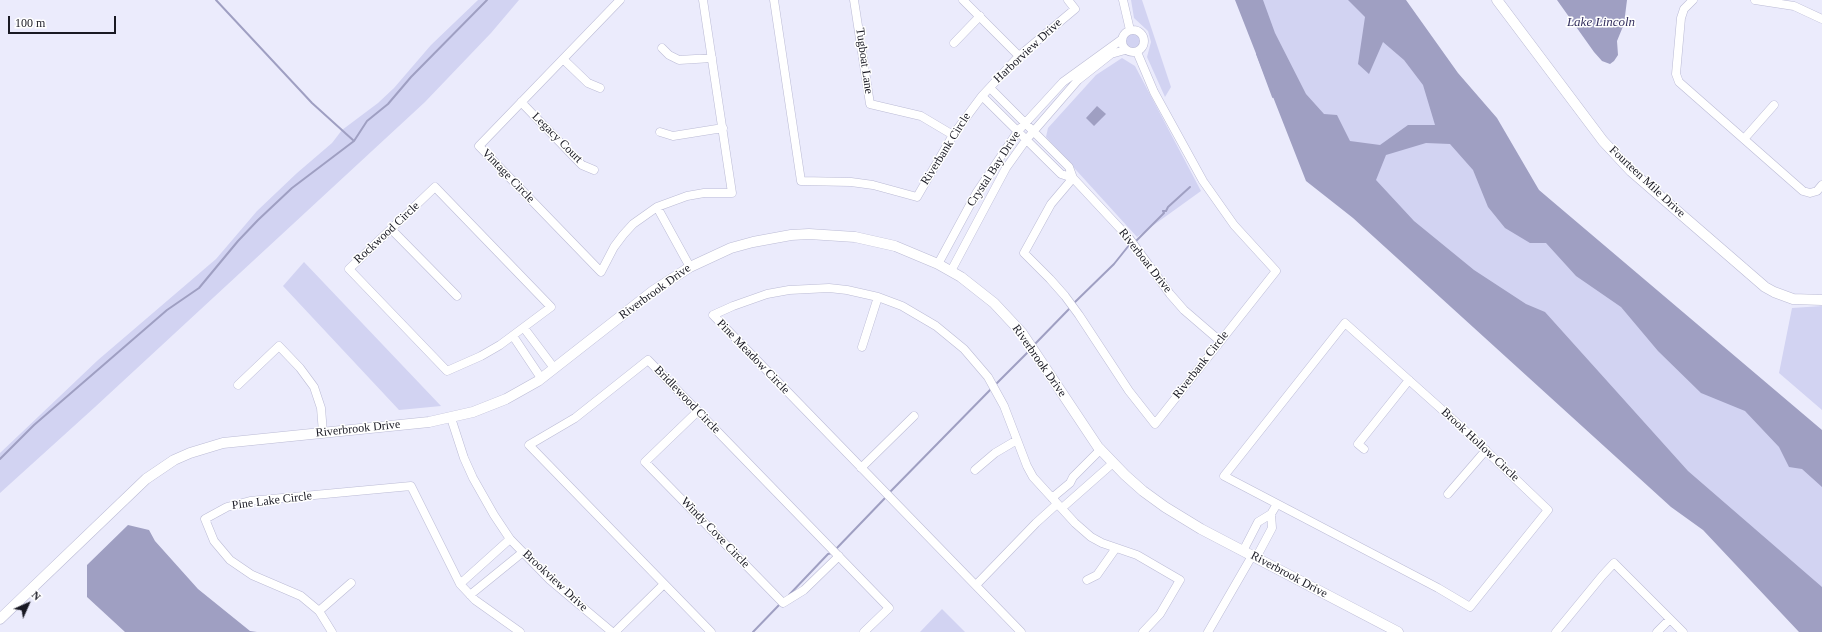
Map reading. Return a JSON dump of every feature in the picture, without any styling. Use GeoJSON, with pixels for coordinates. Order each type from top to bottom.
{"type":"FeatureCollection","features":[{"type":"Feature","properties":{"kind":"street","name":"Vintage Circle"},"geometry":{"type":"LineString","coordinates":[[620,0],[479,146],[601,272],[614,246],[623,235],[633,224],[657,207],[687,196],[704,193],[732,193],[704,0]]}},
{"type":"Feature","properties":{"kind":"street","name":"Riverbank Circle"},"geometry":{"type":"LineString","coordinates":[[774,0],[801,181],[852,182],[873,185],[917,197],[953,135],[982,96]]}},
{"type":"Feature","properties":{"kind":"street","name":"Tugboat Lane"},"geometry":{"type":"LineString","coordinates":[[854,0],[870,104],[921,116],[953,135]]}},
{"type":"Feature","properties":{"kind":"street"},"geometry":{"type":"LineString","coordinates":[[963,0],[1020,56]]}},
{"type":"Feature","properties":{"kind":"street","name":"Harborview Drive"},"geometry":{"type":"LineString","coordinates":[[982,96],[1020,56],[1075,9],[1068,0]]}},
{"type":"Feature","properties":{"kind":"street"},"geometry":{"type":"LineString","coordinates":[[1123,0],[1130,30]]}},
{"type":"Feature","properties":{"kind":"street","name":"Fourteen Mile Drive"},"geometry":{"type":"LineString","coordinates":[[1497,0],[1615,155],[1631,171],[1760,283],[1774,292],[1793,299],[1822,300]]}},
{"type":"Feature","properties":{"kind":"street"},"geometry":{"type":"LineString","coordinates":[[1693,0],[1684,9],[1681,18],[1677,78],[1681,84],[1800,189],[1810,193],[1817,191],[1822,185]]}},
{"type":"Feature","properties":{"kind":"street"},"geometry":{"type":"LineString","coordinates":[[1755,0],[1794,6],[1822,19]]}},
{"type":"Feature","properties":{"kind":"street"},"geometry":{"type":"LineString","coordinates":[[954,43],[980,16]]}},
{"type":"Feature","properties":{"kind":"street"},"geometry":{"type":"LineString","coordinates":[[1130,30],[1140,33],[1144,39],[1143,46],[1137,52],[1131,53],[1125,50],[1121,40],[1124,34],[1130,30]]}},
{"type":"Feature","properties":{"kind":"street","name":"Crystal Bay Drive"},"geometry":{"type":"LineString","coordinates":[[938,264],[978,192],[1018,131],[1063,82],[1121,40]]}},
{"type":"Feature","properties":{"kind":"street"},"geometry":{"type":"LineString","coordinates":[[662,48],[669,55],[679,60],[712,58]]}},
{"type":"Feature","properties":{"kind":"street","name":"Crystal Bay Drive"},"geometry":{"type":"LineString","coordinates":[[951,271],[1006,168],[1026,140],[1078,80],[1111,54],[1125,50]]}},
{"type":"Feature","properties":{"kind":"street","name":"Riverbank Circle"},"geometry":{"type":"LineString","coordinates":[[1073,178],[1051,204],[1024,253],[1065,296],[1128,391],[1155,424],[1276,271],[1234,225],[1203,181],[1165,114],[1137,52]]}},
{"type":"Feature","properties":{"kind":"street"},"geometry":{"type":"LineString","coordinates":[[563,59],[588,83],[600,88]]}},
{"type":"Feature","properties":{"kind":"street"},"geometry":{"type":"LineString","coordinates":[[990,88],[1069,167],[1073,178]]}},
{"type":"Feature","properties":{"kind":"street"},"geometry":{"type":"LineString","coordinates":[[982,96],[1061,174],[1073,178]]}},
{"type":"Feature","properties":{"kind":"street","name":"Legacy Court"},"geometry":{"type":"LineString","coordinates":[[521,102],[582,165],[594,170]]}},
{"type":"Feature","properties":{"kind":"street"},"geometry":{"type":"LineString","coordinates":[[1744,139],[1774,105]]}},
{"type":"Feature","properties":{"kind":"street"},"geometry":{"type":"LineString","coordinates":[[660,132],[672,136],[723,128]]}},
{"type":"Feature","properties":{"kind":"street","name":"Riverboat Drive"},"geometry":{"type":"LineString","coordinates":[[1073,178],[1129,238],[1170,294],[1184,310],[1220,342]]}},
{"type":"Feature","properties":{"kind":"street","name":"Rockwood Circle"},"geometry":{"type":"LineString","coordinates":[[435,187],[551,307],[513,336],[481,356],[447,370],[349,269],[391,229],[435,187]]}},
{"type":"Feature","properties":{"kind":"street"},"geometry":{"type":"LineString","coordinates":[[657,207],[690,267]]}},
{"type":"Feature","properties":{"kind":"street"},"geometry":{"type":"LineString","coordinates":[[391,229],[457,296]]}},
{"type":"Feature","properties":{"kind":"street","name":"Riverbrook Drive"},"geometry":{"type":"LineString","coordinates":[[0,619],[146,479],[174,460],[201,449],[223,443],[429,422],[473,412],[506,399],[542,378],[653,291],[690,267],[731,248],[753,242],[791,235],[810,234],[840,235],[878,241],[917,254],[951,271],[980,291],[994,303],[1022,333],[1085,428],[1113,463],[1142,491],[1201,529],[1398,632]]}},
{"type":"Feature","properties":{"kind":"street","name":"Pine Meadow Circle"},"geometry":{"type":"LineString","coordinates":[[1021,632],[713,315],[750,299],[788,290],[828,288],[847,290],[878,297],[921,316],[951,337],[976,363],[997,393],[1011,422],[1027,466],[1057,503],[1082,530],[1091,537],[1137,555],[1180,580],[1160,614],[1143,632]]}},
{"type":"Feature","properties":{"kind":"street"},"geometry":{"type":"LineString","coordinates":[[862,347],[878,297]]}},
{"type":"Feature","properties":{"kind":"street","name":"Brook Hollow Circle"},"geometry":{"type":"LineString","coordinates":[[1345,323],[1486,450],[1548,510],[1470,607],[1438,588],[1224,476],[1345,323]]}},
{"type":"Feature","properties":{"kind":"street"},"geometry":{"type":"LineString","coordinates":[[524,328],[554,368]]}},
{"type":"Feature","properties":{"kind":"street"},"geometry":{"type":"LineString","coordinates":[[513,336],[542,378]]}},
{"type":"Feature","properties":{"kind":"street"},"geometry":{"type":"LineString","coordinates":[[522,350],[535,341]]}},
{"type":"Feature","properties":{"kind":"street"},"geometry":{"type":"LineString","coordinates":[[238,385],[279,346],[300,368],[314,387],[321,408],[323,433]]}},
{"type":"Feature","properties":{"kind":"street","name":"Bridlewood Circle"},"geometry":{"type":"LineString","coordinates":[[711,632],[529,445],[575,418],[648,360],[889,608],[864,632]]}},
{"type":"Feature","properties":{"kind":"street"},"geometry":{"type":"LineString","coordinates":[[1364,449],[1358,444],[1409,380]]}},
{"type":"Feature","properties":{"kind":"street","name":"Windy Cove Circle"},"geometry":{"type":"LineString","coordinates":[[698,411],[645,462],[783,603],[804,590],[839,556]]}},
{"type":"Feature","properties":{"kind":"street"},"geometry":{"type":"LineString","coordinates":[[861,468],[914,416]]}},
{"type":"Feature","properties":{"kind":"street","name":"Brookview Drive"},"geometry":{"type":"LineString","coordinates":[[451,418],[456,437],[473,478],[494,515],[510,538],[550,580],[614,632]]}},
{"type":"Feature","properties":{"kind":"street"},"geometry":{"type":"LineString","coordinates":[[975,470],[995,453],[1017,440]]}},
{"type":"Feature","properties":{"kind":"street"},"geometry":{"type":"LineString","coordinates":[[976,585],[1057,503],[1073,477],[1101,449]]}},
{"type":"Feature","properties":{"kind":"street"},"geometry":{"type":"LineString","coordinates":[[1448,494],[1486,450]]}},
{"type":"Feature","properties":{"kind":"street"},"geometry":{"type":"LineString","coordinates":[[1057,503],[1077,495],[1113,463]]}},
{"type":"Feature","properties":{"kind":"street"},"geometry":{"type":"LineString","coordinates":[[1068,484],[1077,495]]}},
{"type":"Feature","properties":{"kind":"street","name":"Pine Lake Circle"},"geometry":{"type":"LineString","coordinates":[[332,632],[319,611],[301,596],[252,575],[230,560],[214,540],[204,519],[227,507],[250,501],[410,486],[460,584],[481,605],[520,632]]}},
{"type":"Feature","properties":{"kind":"street"},"geometry":{"type":"LineString","coordinates":[[1250,555],[1258,522],[1271,514],[1277,504]]}},
{"type":"Feature","properties":{"kind":"street"},"geometry":{"type":"LineString","coordinates":[[1208,632],[1250,555],[1272,528],[1271,514]]}},
{"type":"Feature","properties":{"kind":"street"},"geometry":{"type":"LineString","coordinates":[[460,584],[475,572],[510,538]]}},
{"type":"Feature","properties":{"kind":"street"},"geometry":{"type":"LineString","coordinates":[[1087,580],[1097,574],[1116,548]]}},
{"type":"Feature","properties":{"kind":"street"},"geometry":{"type":"LineString","coordinates":[[470,595],[523,552]]}},
{"type":"Feature","properties":{"kind":"street"},"geometry":{"type":"LineString","coordinates":[[1556,632],[1614,563],[1683,632]]}},
{"type":"Feature","properties":{"kind":"street"},"geometry":{"type":"LineString","coordinates":[[475,572],[485,583]]}},
{"type":"Feature","properties":{"kind":"street"},"geometry":{"type":"LineString","coordinates":[[319,611],[351,583]]}},
{"type":"Feature","properties":{"kind":"street"},"geometry":{"type":"LineString","coordinates":[[614,632],[664,584]]}},
{"type":"Feature","properties":{"kind":"street"},"geometry":{"type":"LineString","coordinates":[[1657,632],[1670,618]]}},
{"type":"Feature","properties":{"kind":"shaded area"},"geometry":{"type":"Polygon","coordinates":[[[478,0],[519,0],[491,33],[425,102],[0,493],[0,453],[98,360],[216,259],[257,211],[297,173],[332,143],[342,130],[378,103],[394,88],[431,45],[478,0]]]}},
{"type":"Feature","properties":{"kind":"shaded area"},"geometry":{"type":"Polygon","coordinates":[[[1131,0],[1142,0],[1171,87],[1165,97],[1147,57],[1151,42],[1148,31],[1134,18],[1131,0]]]}},
{"type":"Feature","properties":{"kind":"shaded area"},"geometry":{"type":"Polygon","coordinates":[[[1261,0],[1367,0],[1433,84],[1822,473],[1822,611],[1376,199],[1298,100],[1261,0]]]}},
{"type":"Feature","properties":{"kind":"shaded area"},"geometry":{"type":"Polygon","coordinates":[[[1129,33],[1137,33],[1142,38],[1140,49],[1137,51],[1129,51],[1124,46],[1124,38],[1129,33]]]}},
{"type":"Feature","properties":{"kind":"shaded area"},"geometry":{"type":"Polygon","coordinates":[[[1122,58],[1135,66],[1201,191],[1137,237],[1046,137],[1048,128],[1096,75],[1122,58]]]}},
{"type":"Feature","properties":{"kind":"shaded area"},"geometry":{"type":"Polygon","coordinates":[[[304,262],[441,406],[399,410],[283,286],[304,262]]]}},
{"type":"Feature","properties":{"kind":"shaded area"},"geometry":{"type":"Polygon","coordinates":[[[1822,306],[1822,410],[1779,373],[1792,308],[1822,306]]]}},
{"type":"Feature","properties":{"kind":"shaded area"},"geometry":{"type":"Polygon","coordinates":[[[942,609],[965,632],[920,632],[942,609]]]}},
{"type":"Feature","properties":{"kind":"water"},"geometry":{"type":"Polygon","coordinates":[[[1235,0],[1263,0],[1275,33],[1306,94],[1324,114],[1337,115],[1350,141],[1380,145],[1408,125],[1435,125],[1423,85],[1404,60],[1383,42],[1369,74],[1358,64],[1365,17],[1348,0],[1406,0],[1458,73],[1497,118],[1539,190],[1822,430],[1822,487],[1802,469],[1789,467],[1779,447],[1745,411],[1701,393],[1658,351],[1621,307],[1576,276],[1546,243],[1530,243],[1505,228],[1488,207],[1473,170],[1450,144],[1426,143],[1386,155],[1376,180],[1414,221],[1474,270],[1526,304],[1545,312],[1688,471],[1822,587],[1822,632],[1799,632],[1703,530],[1671,507],[1353,218],[1306,181],[1235,0]]]}},
{"type":"Feature","properties":{"kind":"water","name":"Lake Lincoln"},"geometry":{"type":"Polygon","coordinates":[[[1557,0],[1627,0],[1624,24],[1617,41],[1618,55],[1614,61],[1610,64],[1602,61],[1557,0]]]}},
{"type":"Feature","properties":{"kind":"water"},"geometry":{"type":"Polygon","coordinates":[[[1097,106],[1106,114],[1094,126],[1086,118],[1097,106]]]}},
{"type":"Feature","properties":{"kind":"water"},"geometry":{"type":"Polygon","coordinates":[[[128,525],[149,530],[155,541],[198,589],[250,631],[257,632],[125,632],[87,597],[87,565],[128,525]]]}},
{"type":"Feature","properties":{"kind":"waterway"},"geometry":{"type":"LineString","coordinates":[[216,0],[312,103],[354,141]]}},
{"type":"Feature","properties":{"kind":"waterway"},"geometry":{"type":"LineString","coordinates":[[0,459],[34,425],[167,310],[199,288],[238,241],[258,220],[292,188],[354,141],[367,121],[388,104],[411,77],[487,0]]}},
{"type":"Feature","properties":{"kind":"waterway"},"geometry":{"type":"LineString","coordinates":[[1257,54],[1273,97]]}},
{"type":"Feature","properties":{"kind":"waterway"},"geometry":{"type":"LineString","coordinates":[[1135,242],[1164,213],[1163,211],[1166,211],[1168,207],[1190,187]]}},
{"type":"Feature","properties":{"kind":"waterway"},"geometry":{"type":"LineString","coordinates":[[1074,303],[1114,264],[1130,244]]}},
{"type":"Feature","properties":{"kind":"waterway"},"geometry":{"type":"LineString","coordinates":[[1034,345],[1070,308]]}},
{"type":"Feature","properties":{"kind":"waterway"},"geometry":{"type":"LineString","coordinates":[[995,385],[1030,350]]}},
{"type":"Feature","properties":{"kind":"waterway"},"geometry":{"type":"LineString","coordinates":[[889,493],[992,388]]}},
{"type":"Feature","properties":{"kind":"waterway"},"geometry":{"type":"LineString","coordinates":[[835,550],[886,497]]}},
{"type":"Feature","properties":{"kind":"waterway"},"geometry":{"type":"LineString","coordinates":[[789,595],[828,554],[832,553]]}},
{"type":"Feature","properties":{"kind":"waterway"},"geometry":{"type":"LineString","coordinates":[[753,632],[780,604]]}}]}
